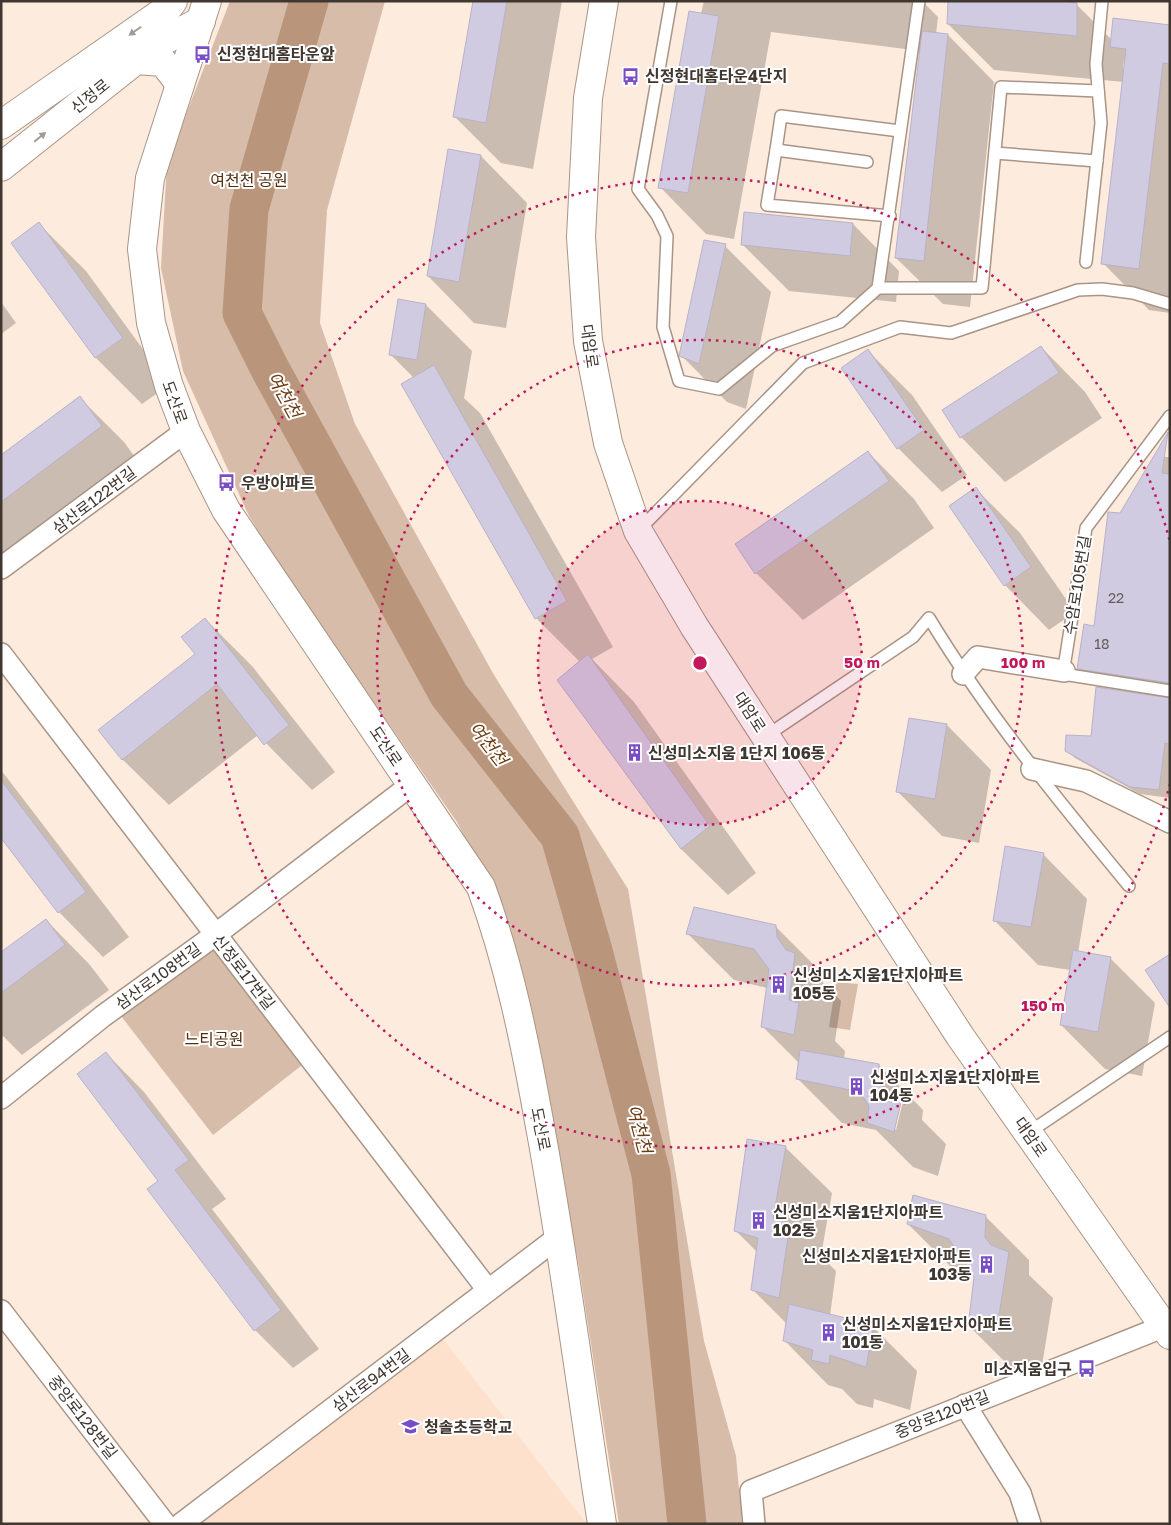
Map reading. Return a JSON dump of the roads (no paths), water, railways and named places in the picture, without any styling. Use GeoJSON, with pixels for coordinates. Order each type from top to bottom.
{"type":"FeatureCollection","features":[{"type":"Feature","properties":{"kind":"main road","name":"신정로"},"geometry":{"type":"LineString","coordinates":[[1,124],[167,9],[173,1]]}},
{"type":"Feature","properties":{"kind":"main road","name":"대암로"},"geometry":{"type":"LineString","coordinates":[[604,1],[588,98],[581,237],[588,341],[608,442],[638,531],[694,626],[960,1036],[1168,1328]]}},
{"type":"Feature","properties":{"kind":"main road","name":"신정로"},"geometry":{"type":"LineString","coordinates":[[1,167],[151,47],[204,11]]}},
{"type":"Feature","properties":{"kind":"main road","name":"도산로"},"geometry":{"type":"LineString","coordinates":[[204,11],[150,178],[142,249],[151,323],[169,386],[186,431],[226,510],[481,887],[499,936],[522,1030],[560,1235],[581,1394],[602,1524]]}},
{"type":"Feature","properties":{"kind":"main road"},"geometry":{"type":"LineString","coordinates":[[136,60],[163,62],[180,84]]}},
{"type":"Feature","properties":{"kind":"street","name":"삼산로122번길"},"geometry":{"type":"LineString","coordinates":[[1,568],[186,431]]}},
{"type":"Feature","properties":{"kind":"street","name":"신정로17번길"},"geometry":{"type":"LineString","coordinates":[[1,654],[488,1290]]}},
{"type":"Feature","properties":{"kind":"street"},"geometry":{"type":"LineString","coordinates":[[963,674],[978,657],[1064,671]]}},
{"type":"Feature","properties":{"kind":"street"},"geometry":{"type":"LineString","coordinates":[[1032,769],[1086,782],[1170,822]]}},
{"type":"Feature","properties":{"kind":"street","name":"삼산로108번길"},"geometry":{"type":"LineString","coordinates":[[1,1098],[103,1016],[215,935],[412,784]]}},
{"type":"Feature","properties":{"kind":"street","name":"삼산로94번길"},"geometry":{"type":"LineString","coordinates":[[181,1524],[560,1235]]}},
{"type":"Feature","properties":{"kind":"street","name":"중앙로128번길"},"geometry":{"type":"LineString","coordinates":[[1,1311],[165,1524]]}},
{"type":"Feature","properties":{"kind":"street","name":"중앙로120번길"},"geometry":{"type":"LineString","coordinates":[[754,1524],[750,1491],[965,1405],[1168,1328]]}},
{"type":"Feature","properties":{"kind":"street"},"geometry":{"type":"LineString","coordinates":[[965,1405],[1020,1493],[1030,1524]]}},
{"type":"Feature","properties":{"kind":"lane"},"geometry":{"type":"LineString","coordinates":[[671,1],[638,189],[657,216],[667,236],[663,326],[679,380],[719,389],[772,346],[840,322],[878,288],[890,216],[919,1]]}},
{"type":"Feature","properties":{"kind":"lane"},"geometry":{"type":"LineString","coordinates":[[1086,262],[1101,122],[1096,64],[1102,1]]}},
{"type":"Feature","properties":{"kind":"lane"},"geometry":{"type":"LineString","coordinates":[[878,288],[982,288],[1001,87],[1098,92]]}},
{"type":"Feature","properties":{"kind":"lane"},"geometry":{"type":"LineString","coordinates":[[890,216],[768,205],[781,116],[900,131]]}},
{"type":"Feature","properties":{"kind":"lane"},"geometry":{"type":"LineString","coordinates":[[776,150],[868,162]]}},
{"type":"Feature","properties":{"kind":"lane"},"geometry":{"type":"LineString","coordinates":[[995,153],[1097,160]]}},
{"type":"Feature","properties":{"kind":"lane"},"geometry":{"type":"LineString","coordinates":[[638,531],[802,363],[900,327],[951,333],[1078,290],[1110,290],[1170,304]]}},
{"type":"Feature","properties":{"kind":"lane","name":"수암로105번길"},"geometry":{"type":"LineString","coordinates":[[1064,671],[1086,528],[1170,416]]}},
{"type":"Feature","properties":{"kind":"lane"},"geometry":{"type":"LineString","coordinates":[[766,736],[913,637],[929,618],[963,674],[1032,769],[1129,886]]}},
{"type":"Feature","properties":{"kind":"lane"},"geometry":{"type":"LineString","coordinates":[[1064,671],[1063,674],[1170,691]]}},
{"type":"Feature","properties":{"kind":"lane"},"geometry":{"type":"LineString","coordinates":[[1028,1133],[1170,1037]]}},
{"type":"Feature","properties":{"kind":"waterway","name":"여천천"},"geometry":{"type":"LineString","coordinates":[[309,1],[249,209],[242,313],[270,369],[449,695],[560,836],[593,951],[651,1174],[687,1524]]}},
{"type":"Feature","properties":{"kind":"place","name":"신정현대홈타운앞"},"geometry":{"type":"Point","coordinates":[203,54]}},
{"type":"Feature","properties":{"kind":"place","name":"신정현대홈타운4단지"},"geometry":{"type":"Point","coordinates":[631,76]}},
{"type":"Feature","properties":{"kind":"place","name":"우방아파트"},"geometry":{"type":"Point","coordinates":[227,483]}},
{"type":"Feature","properties":{"kind":"place","name":"신성미소지움 1단지 106동"},"geometry":{"type":"Point","coordinates":[634,753]}},
{"type":"Feature","properties":{"kind":"place","name":"신성미소지움1단지아파트 105동"},"geometry":{"type":"Point","coordinates":[779,984]}},
{"type":"Feature","properties":{"kind":"place","name":"신성미소지움1단지아파트 104동"},"geometry":{"type":"Point","coordinates":[856,1086]}},
{"type":"Feature","properties":{"kind":"place","name":"신성미소지움1단지아파트 102동"},"geometry":{"type":"Point","coordinates":[759,1221]}},
{"type":"Feature","properties":{"kind":"place","name":"신성미소지움1단지아파트 103동"},"geometry":{"type":"Point","coordinates":[986,1265]}},
{"type":"Feature","properties":{"kind":"place","name":"신성미소지움1단지아파트 101동"},"geometry":{"type":"Point","coordinates":[828,1333]}},
{"type":"Feature","properties":{"kind":"place","name":"미소지움입구"},"geometry":{"type":"Point","coordinates":[1086,1369]}},
{"type":"Feature","properties":{"kind":"place","name":"청솔초등학교"},"geometry":{"type":"Point","coordinates":[410,1427]}},
{"type":"Feature","properties":{"kind":"park label","name":"여천천 공원"},"geometry":{"type":"Point","coordinates":[249,180]}},
{"type":"Feature","properties":{"kind":"park label","name":"느티공원"},"geometry":{"type":"Point","coordinates":[214,1039]}}]}
